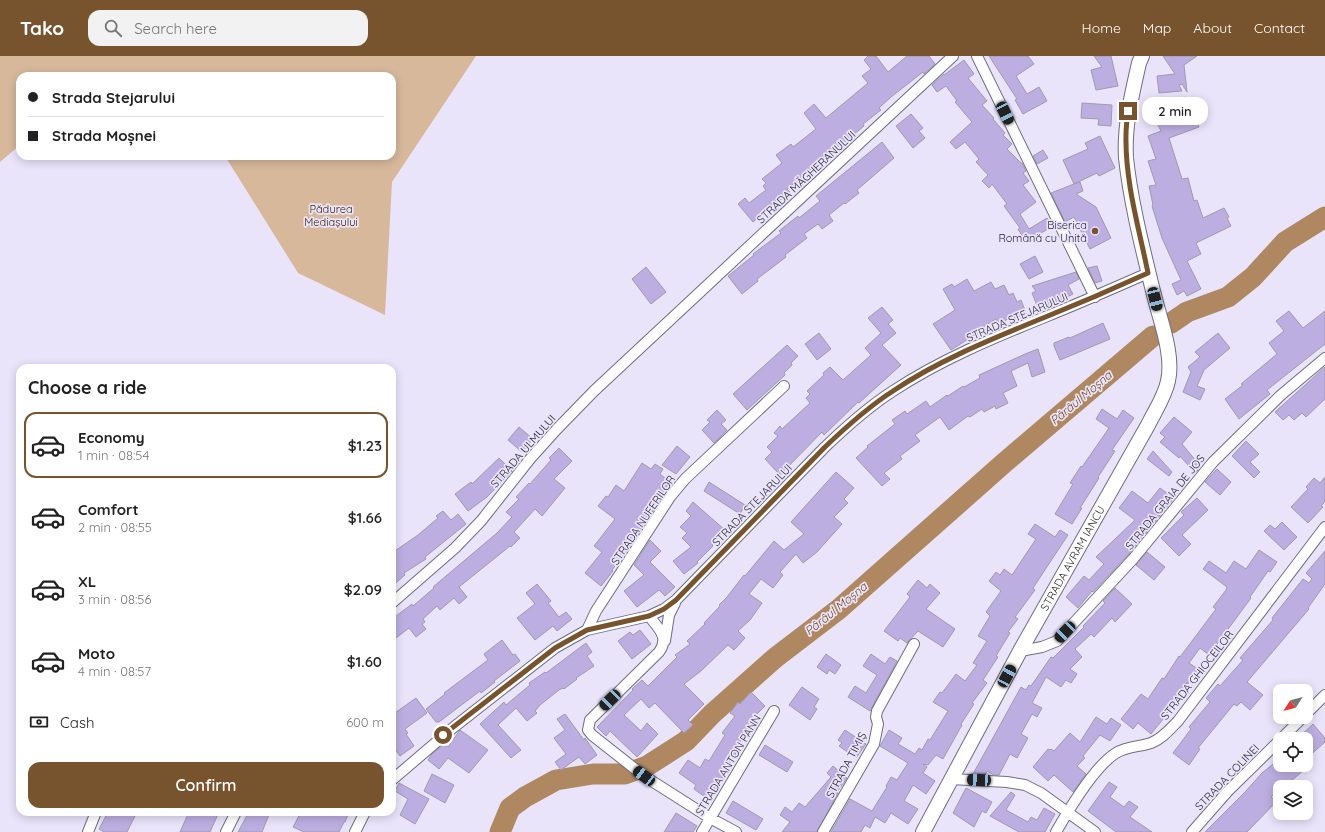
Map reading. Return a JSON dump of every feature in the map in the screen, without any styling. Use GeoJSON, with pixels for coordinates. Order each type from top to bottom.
{"type":"FeatureCollection","features":[{"type":"Feature","properties":{"kind":"main road","name":"STRADA AVRAM IANCU"},"geometry":{"type":"LineString","coordinates":[[923,832],[1020,651],[1148,425],[1160,402],[1168,381],[1168,351],[1148,273],[1132,196],[1126,158],[1128,111],[1142,56]]}},
{"type":"Feature","properties":{"kind":"street","name":"STRADA MĂGHERANULUI"},"geometry":{"type":"LineString","coordinates":[[674,316],[953,56]]}},
{"type":"Feature","properties":{"kind":"street"},"geometry":{"type":"LineString","coordinates":[[978,56],[1095,297]]}},
{"type":"Feature","properties":{"kind":"street","name":"STRADA STEJARULUI"},"geometry":{"type":"LineString","coordinates":[[396,777],[454,726],[549,653],[587,630],[649,616],[664,609],[676,600],[825,447],[848,425],[888,395],[942,363],[991,339],[1095,297],[1148,273]]}},
{"type":"Feature","properties":{"kind":"street","name":"STRADA ULMULUI"},"geometry":{"type":"LineString","coordinates":[[396,600],[455,548],[481,521],[530,459],[557,429],[594,391],[674,316]]}},
{"type":"Feature","properties":{"kind":"street","name":"STRADA GRAIA DE JOS"},"geometry":{"type":"LineString","coordinates":[[1020,651],[1042,647],[1057,641],[1133,559],[1213,462],[1280,395],[1325,358]]}},
{"type":"Feature","properties":{"kind":"street","name":"STRADA NUFERILOR"},"geometry":{"type":"LineString","coordinates":[[587,630],[596,611],[670,497],[685,479],[784,386]]}},
{"type":"Feature","properties":{"kind":"street","name":"STRADA GHIOCEILOR"},"geometry":{"type":"LineString","coordinates":[[1056,832],[1068,812],[1101,766],[1114,754],[1128,747],[1152,742],[1163,736],[1178,721],[1325,527]]}},
{"type":"Feature","properties":{"kind":"street"},"geometry":{"type":"LineString","coordinates":[[676,600],[669,615],[665,641],[659,652],[590,720],[588,730],[592,735],[644,776],[710,818],[736,832]]}},
{"type":"Feature","properties":{"kind":"street"},"geometry":{"type":"LineString","coordinates":[[649,616],[663,635],[665,641]]}},
{"type":"Feature","properties":{"kind":"street","name":"STRADA TIMIȘ"},"geometry":{"type":"LineString","coordinates":[[823,832],[874,744],[878,724],[876,717],[878,711],[914,644]]}},
{"type":"Feature","properties":{"kind":"street"},"geometry":{"type":"LineString","coordinates":[[1313,707],[1325,695]]}},
{"type":"Feature","properties":{"kind":"street","name":"STRADA ANTON PANN"},"geometry":{"type":"LineString","coordinates":[[702,832],[774,711]]}},
{"type":"Feature","properties":{"kind":"street","name":"STRADA COLINEI"},"geometry":{"type":"LineString","coordinates":[[1287,732],[1296,724]]}},
{"type":"Feature","properties":{"kind":"street","name":"STRADA COLINEI"},"geometry":{"type":"LineString","coordinates":[[1192,832],[1228,791],[1273,746]]}},
{"type":"Feature","properties":{"kind":"street"},"geometry":{"type":"LineString","coordinates":[[951,779],[1007,782],[1025,785],[1041,793],[1095,832]]}},
{"type":"Feature","properties":{"kind":"street"},"geometry":{"type":"LineString","coordinates":[[88,832],[94,816]]}},
{"type":"Feature","properties":{"kind":"street"},"geometry":{"type":"LineString","coordinates":[[226,832],[234,816]]}},
{"type":"Feature","properties":{"kind":"street"},"geometry":{"type":"LineString","coordinates":[[355,832],[363,816]]}},
{"type":"Feature","properties":{"kind":"green space","name":"Pădurea Mediașului"},"geometry":{"type":"Polygon","coordinates":[[[0,56],[476,56],[392,182],[385,315],[298,273],[227,160],[396,160],[396,72],[16,72],[16,148],[0,162],[0,56]]]}},
{"type":"Feature","properties":{"kind":"building"},"geometry":{"type":"Polygon","coordinates":[[[868,56],[876,56],[888,72],[907,56],[929,56],[935,64],[924,74],[923,72],[891,97],[879,108],[881,110],[863,124],[864,126],[810,170],[811,171],[787,189],[790,192],[753,222],[738,204],[745,198],[749,203],[766,190],[763,186],[766,183],[762,179],[782,163],[776,155],[791,144],[793,147],[816,129],[804,113],[814,104],[826,118],[868,83],[862,76],[871,69],[864,60],[868,56]]]}},
{"type":"Feature","properties":{"kind":"building"},"geometry":{"type":"Polygon","coordinates":[[[989,56],[1028,56],[1034,64],[1016,76],[1027,94],[1039,87],[1047,101],[1023,114],[1015,100],[1017,99],[989,56]]]}},
{"type":"Feature","properties":{"kind":"building"},"geometry":{"type":"Polygon","coordinates":[[[1094,56],[1111,56],[1118,86],[1096,90],[1091,70],[1102,67],[1094,56]]]}},
{"type":"Feature","properties":{"kind":"building"},"geometry":{"type":"Polygon","coordinates":[[[1163,56],[1197,56],[1184,65],[1187,92],[1182,84],[1179,85],[1182,91],[1159,93],[1157,76],[1175,74],[1163,56]]]}},
{"type":"Feature","properties":{"kind":"building"},"geometry":{"type":"Polygon","coordinates":[[[964,60],[974,74],[968,78],[987,101],[982,105],[1005,133],[1003,135],[1012,144],[1007,149],[1022,163],[1026,171],[1023,173],[1029,181],[1023,185],[1036,202],[1020,214],[1029,229],[1047,218],[1053,226],[1026,242],[1018,229],[1020,228],[1004,206],[1007,204],[992,184],[989,188],[982,181],[988,175],[976,162],[979,159],[965,142],[956,149],[950,142],[972,122],[955,102],[957,101],[946,86],[937,92],[932,85],[944,74],[964,60]]]}},
{"type":"Feature","properties":{"kind":"building"},"geometry":{"type":"Polygon","coordinates":[[[1185,97],[1199,127],[1169,138],[1182,179],[1188,178],[1194,201],[1197,200],[1203,218],[1224,208],[1229,217],[1227,218],[1231,226],[1196,243],[1201,254],[1187,261],[1201,289],[1187,296],[1184,291],[1177,295],[1172,284],[1181,280],[1162,238],[1152,206],[1149,186],[1156,185],[1148,161],[1156,159],[1148,136],[1161,131],[1152,113],[1185,97]]]}},
{"type":"Feature","properties":{"kind":"building"},"geometry":{"type":"Polygon","coordinates":[[[1082,103],[1112,105],[1111,126],[1098,125],[1099,119],[1081,118],[1082,103]]]}},
{"type":"Feature","properties":{"kind":"building"},"geometry":{"type":"Polygon","coordinates":[[[911,114],[923,128],[919,131],[925,138],[913,148],[896,126],[911,114]]]}},
{"type":"Feature","properties":{"kind":"building"},"geometry":{"type":"Polygon","coordinates":[[[1100,136],[1115,168],[1099,176],[1097,173],[1074,184],[1063,160],[1088,149],[1085,143],[1100,136]]]}},
{"type":"Feature","properties":{"kind":"building"},"geometry":{"type":"Polygon","coordinates":[[[882,142],[894,158],[857,190],[859,193],[829,215],[833,221],[822,229],[818,224],[804,234],[807,238],[785,255],[786,257],[757,279],[758,281],[742,294],[728,276],[754,255],[753,254],[781,233],[779,231],[798,216],[799,218],[820,201],[816,196],[882,142]]]}},
{"type":"Feature","properties":{"kind":"building"},"geometry":{"type":"Polygon","coordinates":[[[1043,150],[1048,158],[1037,164],[1033,156],[1043,150]]]}},
{"type":"Feature","properties":{"kind":"building"},"geometry":{"type":"Polygon","coordinates":[[[1080,182],[1083,191],[1076,194],[1096,207],[1111,238],[1090,249],[1074,217],[1065,222],[1051,193],[1080,182]]]}},
{"type":"Feature","properties":{"kind":"building"},"geometry":{"type":"Polygon","coordinates":[[[1035,256],[1043,272],[1029,279],[1020,264],[1035,256]]]}},
{"type":"Feature","properties":{"kind":"building"},"geometry":{"type":"Polygon","coordinates":[[[1097,266],[1102,281],[1095,283],[1088,268],[1097,266]]]}},
{"type":"Feature","properties":{"kind":"building"},"geometry":{"type":"Polygon","coordinates":[[[646,267],[666,292],[651,304],[632,279],[646,267]]]}},
{"type":"Feature","properties":{"kind":"building"},"geometry":{"type":"Polygon","coordinates":[[[1076,272],[1079,279],[1068,285],[1073,294],[1045,309],[1043,305],[1038,308],[1032,293],[1036,291],[1032,286],[1076,272]]]}},
{"type":"Feature","properties":{"kind":"building"},"geometry":{"type":"Polygon","coordinates":[[[967,279],[974,291],[991,282],[995,289],[1004,285],[1009,295],[1013,293],[1017,302],[1021,300],[1026,313],[1015,319],[1014,316],[998,324],[996,319],[980,329],[981,331],[951,350],[933,324],[955,310],[943,289],[952,284],[954,287],[967,279]]]}},
{"type":"Feature","properties":{"kind":"building"},"geometry":{"type":"Polygon","coordinates":[[[882,307],[893,320],[888,324],[896,333],[882,345],[901,365],[859,403],[858,402],[824,435],[822,432],[780,475],[765,459],[772,452],[767,447],[778,436],[774,433],[780,426],[782,429],[810,403],[806,398],[810,394],[807,391],[824,375],[823,373],[830,367],[843,380],[871,355],[865,348],[881,333],[868,318],[882,307]]]}},
{"type":"Feature","properties":{"kind":"building"},"geometry":{"type":"Polygon","coordinates":[[[1289,311],[1303,328],[1325,311],[1325,344],[1267,390],[1270,394],[1239,419],[1225,399],[1277,354],[1269,343],[1284,331],[1276,321],[1289,311]]]}},
{"type":"Feature","properties":{"kind":"building"},"geometry":{"type":"Polygon","coordinates":[[[1103,323],[1110,339],[1060,360],[1054,343],[1069,337],[1070,338],[1103,323]]]}},
{"type":"Feature","properties":{"kind":"building"},"geometry":{"type":"Polygon","coordinates":[[[819,333],[831,349],[817,360],[805,344],[819,333]]]}},
{"type":"Feature","properties":{"kind":"building"},"geometry":{"type":"Polygon","coordinates":[[[1218,333],[1230,348],[1204,370],[1197,386],[1205,389],[1200,400],[1183,392],[1191,372],[1188,367],[1200,357],[1195,352],[1218,333]]]}},
{"type":"Feature","properties":{"kind":"building"},"geometry":{"type":"Polygon","coordinates":[[[787,345],[798,356],[784,373],[785,375],[747,410],[733,394],[787,345]]]}},
{"type":"Feature","properties":{"kind":"building"},"geometry":{"type":"Polygon","coordinates":[[[1038,349],[1045,372],[1032,377],[1028,363],[1011,371],[1017,386],[1003,393],[1008,403],[996,409],[995,406],[984,412],[982,409],[970,417],[968,416],[949,430],[940,417],[915,435],[920,441],[900,456],[902,459],[884,473],[890,479],[882,486],[856,458],[868,447],[867,446],[895,424],[892,420],[905,411],[907,414],[926,401],[930,407],[947,395],[948,396],[963,386],[964,387],[980,378],[979,375],[1038,349]]]}},
{"type":"Feature","properties":{"kind":"building"},"geometry":{"type":"Polygon","coordinates":[[[1325,367],[1325,399],[1306,417],[1302,413],[1294,420],[1289,415],[1283,420],[1275,412],[1325,367]]]}},
{"type":"Feature","properties":{"kind":"building"},"geometry":{"type":"Polygon","coordinates":[[[1102,409],[1117,419],[1123,410],[1134,418],[1112,450],[1115,451],[1098,477],[1099,478],[1072,524],[1055,514],[1073,484],[1070,483],[1109,428],[1096,419],[1102,409]]]}},
{"type":"Feature","properties":{"kind":"building"},"geometry":{"type":"Polygon","coordinates":[[[717,410],[726,420],[721,424],[727,430],[714,443],[702,430],[710,422],[707,420],[717,410]]]}},
{"type":"Feature","properties":{"kind":"building"},"geometry":{"type":"Polygon","coordinates":[[[1174,417],[1192,432],[1182,444],[1201,467],[1195,473],[1180,456],[1179,458],[1160,442],[1165,437],[1160,433],[1174,417]]]}},
{"type":"Feature","properties":{"kind":"building"},"geometry":{"type":"Polygon","coordinates":[[[519,427],[533,439],[522,452],[508,440],[519,427]]]}},
{"type":"Feature","properties":{"kind":"building"},"geometry":{"type":"Polygon","coordinates":[[[1246,441],[1259,454],[1250,462],[1260,472],[1254,478],[1232,456],[1246,441]]]}},
{"type":"Feature","properties":{"kind":"building"},"geometry":{"type":"Polygon","coordinates":[[[677,446],[690,457],[676,474],[662,465],[677,446]]]}},
{"type":"Feature","properties":{"kind":"building"},"geometry":{"type":"Polygon","coordinates":[[[559,448],[572,461],[554,479],[565,488],[542,516],[535,509],[514,532],[520,538],[511,547],[510,546],[459,587],[467,597],[459,604],[454,598],[440,610],[437,606],[423,619],[425,622],[422,624],[426,629],[416,637],[409,628],[396,638],[396,616],[412,604],[413,606],[434,588],[433,587],[497,533],[512,517],[506,512],[519,499],[516,497],[529,483],[530,484],[551,460],[549,458],[559,448]]]}},
{"type":"Feature","properties":{"kind":"building"},"geometry":{"type":"Polygon","coordinates":[[[1153,451],[1172,472],[1169,476],[1147,459],[1153,451]]]}},
{"type":"Feature","properties":{"kind":"building"},"geometry":{"type":"Polygon","coordinates":[[[499,458],[512,471],[487,497],[468,511],[455,494],[471,482],[472,484],[499,458]]]}},
{"type":"Feature","properties":{"kind":"building"},"geometry":{"type":"Polygon","coordinates":[[[642,463],[651,469],[655,464],[663,469],[660,474],[671,483],[624,555],[601,586],[585,573],[602,552],[594,546],[615,519],[598,506],[606,496],[608,497],[616,485],[624,491],[642,463]]]}},
{"type":"Feature","properties":{"kind":"building"},"geometry":{"type":"Polygon","coordinates":[[[1217,469],[1231,482],[1220,495],[1205,482],[1217,469]]]}},
{"type":"Feature","properties":{"kind":"building"},"geometry":{"type":"Polygon","coordinates":[[[836,472],[854,488],[844,499],[848,503],[834,517],[842,524],[817,552],[803,563],[796,554],[780,572],[783,575],[773,588],[761,579],[749,594],[762,603],[750,620],[738,631],[745,638],[734,650],[728,645],[701,671],[684,684],[704,704],[688,720],[693,725],[684,733],[655,703],[649,708],[641,699],[624,715],[641,731],[647,723],[658,734],[637,757],[610,731],[606,736],[597,727],[642,680],[648,686],[677,657],[675,655],[690,644],[687,641],[705,624],[704,623],[774,541],[784,550],[804,534],[791,522],[836,472]]]}},
{"type":"Feature","properties":{"kind":"building"},"geometry":{"type":"Polygon","coordinates":[[[1325,477],[1325,502],[1321,506],[1323,507],[1308,523],[1291,507],[1308,489],[1306,487],[1314,478],[1320,483],[1325,477]]]}},
{"type":"Feature","properties":{"kind":"building"},"geometry":{"type":"Polygon","coordinates":[[[709,482],[745,505],[740,514],[704,491],[709,482]]]}},
{"type":"Feature","properties":{"kind":"building"},"geometry":{"type":"Polygon","coordinates":[[[1160,488],[1174,498],[1128,555],[1093,592],[1092,591],[1078,608],[1066,597],[1084,576],[1089,580],[1104,564],[1096,557],[1135,520],[1119,508],[1132,491],[1148,503],[1160,488]]]}},
{"type":"Feature","properties":{"kind":"building"},"geometry":{"type":"Polygon","coordinates":[[[1197,498],[1208,510],[1182,535],[1191,544],[1179,556],[1161,538],[1184,515],[1181,512],[1197,498]]]}},
{"type":"Feature","properties":{"kind":"building"},"geometry":{"type":"Polygon","coordinates":[[[693,502],[725,530],[712,545],[713,546],[697,562],[698,563],[684,574],[673,561],[691,547],[682,538],[687,533],[680,527],[691,516],[686,511],[693,502]]]}},
{"type":"Feature","properties":{"kind":"building"},"geometry":{"type":"Polygon","coordinates":[[[443,511],[451,520],[458,514],[466,524],[425,557],[426,559],[404,573],[405,575],[396,583],[396,550],[418,535],[438,518],[436,516],[443,511]]]}},
{"type":"Feature","properties":{"kind":"building"},"geometry":{"type":"Polygon","coordinates":[[[1282,522],[1297,537],[1284,550],[1264,531],[1270,525],[1275,529],[1282,522]]]}},
{"type":"Feature","properties":{"kind":"building"},"geometry":{"type":"Polygon","coordinates":[[[1035,524],[1055,537],[1060,530],[1068,535],[1033,588],[1035,590],[1015,617],[1018,619],[1008,632],[1010,633],[996,656],[998,657],[983,680],[987,683],[972,703],[974,704],[961,724],[962,725],[943,759],[936,755],[928,765],[923,764],[927,767],[923,773],[935,781],[926,794],[913,785],[904,801],[918,809],[908,824],[891,813],[885,823],[875,817],[870,828],[865,825],[861,832],[831,832],[850,799],[872,811],[887,787],[886,786],[891,777],[897,780],[908,763],[880,746],[889,730],[902,738],[898,744],[915,754],[919,748],[922,750],[928,739],[930,740],[948,711],[933,702],[940,692],[942,693],[956,674],[965,681],[977,665],[973,663],[987,641],[978,636],[990,616],[986,612],[1001,591],[989,581],[996,572],[1000,575],[1004,569],[1012,575],[1036,539],[1028,534],[1035,524]]]}},
{"type":"Feature","properties":{"kind":"building"},"geometry":{"type":"Polygon","coordinates":[[[650,540],[661,551],[650,562],[675,587],[665,596],[659,590],[637,607],[624,591],[644,575],[634,565],[650,540]]]}},
{"type":"Feature","properties":{"kind":"building"},"geometry":{"type":"Polygon","coordinates":[[[1259,550],[1277,562],[1270,572],[1268,571],[1250,597],[1251,598],[1209,655],[1200,648],[1189,663],[1198,669],[1188,684],[1186,683],[1164,718],[1151,734],[1138,723],[1133,729],[1121,719],[1141,694],[1148,699],[1162,678],[1164,679],[1179,656],[1180,657],[1216,609],[1213,607],[1226,590],[1227,587],[1203,569],[1209,561],[1226,573],[1234,561],[1246,569],[1259,550]]]}},
{"type":"Feature","properties":{"kind":"building"},"geometry":{"type":"Polygon","coordinates":[[[1325,551],[1325,584],[1308,608],[1309,609],[1247,682],[1263,695],[1250,710],[1241,702],[1237,706],[1234,704],[1198,748],[1200,749],[1189,765],[1173,753],[1191,729],[1189,727],[1210,702],[1206,698],[1218,684],[1220,686],[1243,660],[1240,658],[1273,620],[1272,618],[1303,579],[1309,583],[1312,579],[1306,573],[1325,551]]]}},
{"type":"Feature","properties":{"kind":"building"},"geometry":{"type":"Polygon","coordinates":[[[1147,552],[1165,567],[1154,580],[1136,565],[1147,552]]]}},
{"type":"Feature","properties":{"kind":"building"},"geometry":{"type":"Polygon","coordinates":[[[918,580],[927,588],[930,584],[940,593],[926,609],[955,629],[943,647],[918,631],[907,643],[900,638],[898,641],[884,631],[910,597],[907,594],[918,580]]]}},
{"type":"Feature","properties":{"kind":"building"},"geometry":{"type":"Polygon","coordinates":[[[537,584],[551,601],[548,603],[559,617],[566,612],[572,619],[557,631],[553,626],[535,640],[517,618],[535,604],[526,593],[537,584]]]}},
{"type":"Feature","properties":{"kind":"building"},"geometry":{"type":"Polygon","coordinates":[[[1115,588],[1132,604],[1115,622],[1112,618],[1094,637],[1091,634],[1075,649],[1082,657],[1070,669],[1077,674],[1071,683],[1066,680],[1061,687],[1046,677],[1032,703],[1042,708],[1037,717],[1032,714],[1021,734],[1028,738],[1017,758],[1010,754],[999,775],[994,775],[987,771],[986,774],[973,774],[1021,687],[1026,690],[1029,685],[1031,686],[1051,657],[1053,658],[1084,627],[1083,626],[1105,603],[1103,601],[1115,588]]]}},
{"type":"Feature","properties":{"kind":"building"},"geometry":{"type":"Polygon","coordinates":[[[640,630],[651,644],[632,659],[618,641],[630,632],[633,635],[640,630]]]}},
{"type":"Feature","properties":{"kind":"building"},"geometry":{"type":"Polygon","coordinates":[[[502,640],[513,655],[515,654],[520,661],[481,693],[480,691],[439,722],[436,722],[426,709],[445,694],[444,693],[488,660],[484,654],[502,640]]]}},
{"type":"Feature","properties":{"kind":"building"},"geometry":{"type":"Polygon","coordinates":[[[586,643],[592,652],[587,656],[594,666],[540,705],[535,711],[537,713],[527,721],[516,708],[498,725],[521,750],[511,758],[480,724],[504,702],[506,705],[530,685],[529,683],[545,672],[546,673],[586,643]]]}},
{"type":"Feature","properties":{"kind":"building"},"geometry":{"type":"Polygon","coordinates":[[[826,654],[841,665],[835,674],[829,670],[827,674],[817,667],[826,654]]]}},
{"type":"Feature","properties":{"kind":"building"},"geometry":{"type":"Polygon","coordinates":[[[871,654],[885,664],[890,657],[897,661],[870,711],[848,697],[855,686],[866,693],[877,675],[863,666],[871,654]]]}},
{"type":"Feature","properties":{"kind":"building"},"geometry":{"type":"Polygon","coordinates":[[[802,687],[819,699],[814,707],[817,709],[810,720],[789,705],[802,687]]]}},
{"type":"Feature","properties":{"kind":"building"},"geometry":{"type":"Polygon","coordinates":[[[751,692],[765,706],[756,715],[757,717],[740,742],[741,743],[727,772],[709,800],[694,789],[696,785],[679,773],[688,760],[700,768],[705,759],[709,761],[725,735],[722,733],[735,716],[730,713],[738,702],[740,704],[751,692]]]}},
{"type":"Feature","properties":{"kind":"building"},"geometry":{"type":"Polygon","coordinates":[[[416,698],[427,713],[405,729],[408,733],[406,734],[414,746],[400,756],[396,750],[396,712],[416,698]]]}},
{"type":"Feature","properties":{"kind":"building"},"geometry":{"type":"Polygon","coordinates":[[[565,714],[597,755],[585,764],[579,757],[561,770],[555,762],[566,754],[554,738],[565,730],[557,719],[565,714]]]}},
{"type":"Feature","properties":{"kind":"building"},"geometry":{"type":"Polygon","coordinates":[[[1096,717],[1107,724],[1111,718],[1121,725],[1110,741],[1100,735],[1083,756],[1085,758],[1077,766],[1086,774],[1073,792],[1054,775],[1048,781],[1033,767],[1048,749],[1054,751],[1070,733],[1080,742],[1096,717]]]}},
{"type":"Feature","properties":{"kind":"building"},"geometry":{"type":"Polygon","coordinates":[[[1313,724],[1325,738],[1325,742],[1313,753],[1313,732],[1304,732],[1313,724]]]}},
{"type":"Feature","properties":{"kind":"building"},"geometry":{"type":"Polygon","coordinates":[[[460,730],[488,750],[469,773],[448,758],[439,769],[428,760],[432,754],[444,744],[448,747],[460,730]]]}},
{"type":"Feature","properties":{"kind":"building"},"geometry":{"type":"Polygon","coordinates":[[[845,730],[866,744],[856,758],[839,746],[842,743],[838,740],[845,730]]]}},
{"type":"Feature","properties":{"kind":"building"},"geometry":{"type":"Polygon","coordinates":[[[765,745],[793,762],[787,772],[759,755],[765,745]]]}},
{"type":"Feature","properties":{"kind":"building"},"geometry":{"type":"Polygon","coordinates":[[[1273,764],[1273,772],[1302,772],[1292,780],[1273,780],[1273,795],[1271,797],[1273,799],[1273,805],[1247,832],[1205,832],[1245,792],[1262,773],[1273,764]]]}},
{"type":"Feature","properties":{"kind":"building"},"geometry":{"type":"Polygon","coordinates":[[[833,766],[847,778],[837,792],[838,793],[817,832],[782,832],[790,822],[780,815],[785,807],[792,812],[799,803],[805,807],[831,777],[827,773],[833,766]]]}},
{"type":"Feature","properties":{"kind":"building"},"geometry":{"type":"Polygon","coordinates":[[[432,774],[454,785],[445,803],[424,791],[432,774]]]}},
{"type":"Feature","properties":{"kind":"building"},"geometry":{"type":"Polygon","coordinates":[[[1109,782],[1117,787],[1110,797],[1124,807],[1129,801],[1138,807],[1130,817],[1152,832],[1116,832],[1088,811],[1109,782]]]}},
{"type":"Feature","properties":{"kind":"building"},"geometry":{"type":"Polygon","coordinates":[[[399,783],[429,799],[415,824],[400,815],[408,799],[396,792],[399,783]]]}},
{"type":"Feature","properties":{"kind":"building"},"geometry":{"type":"Polygon","coordinates":[[[966,788],[992,802],[986,813],[982,811],[974,827],[953,813],[966,788]]]}},
{"type":"Feature","properties":{"kind":"building"},"geometry":{"type":"Polygon","coordinates":[[[1011,792],[1015,795],[1006,810],[1028,822],[1031,817],[1037,820],[1044,808],[1055,814],[1045,832],[1019,832],[990,816],[1011,792]]]}},
{"type":"Feature","properties":{"kind":"building"},"geometry":{"type":"Polygon","coordinates":[[[733,801],[763,819],[756,830],[726,813],[733,801]]]}},
{"type":"Feature","properties":{"kind":"building"},"geometry":{"type":"Polygon","coordinates":[[[676,813],[697,826],[693,832],[664,832],[676,813]]]}},
{"type":"Feature","properties":{"kind":"building"},"geometry":{"type":"Polygon","coordinates":[[[106,816],[135,816],[127,832],[104,832],[99,829],[106,816]]]}},
{"type":"Feature","properties":{"kind":"building"},"geometry":{"type":"Polygon","coordinates":[[[187,816],[217,816],[210,832],[180,832],[187,816]]]}},
{"type":"Feature","properties":{"kind":"building"},"geometry":{"type":"Polygon","coordinates":[[[247,816],[268,816],[262,832],[238,832],[247,816]]]}},
{"type":"Feature","properties":{"kind":"building"},"geometry":{"type":"Polygon","coordinates":[[[299,816],[347,816],[339,832],[304,832],[293,827],[299,816]]]}},
{"type":"Feature","properties":{"kind":"waterway","name":"Pârâul Moșna"},"geometry":{"type":"LineString","coordinates":[[1171,323],[1187,312],[1228,297],[1253,277],[1285,242],[1325,217]]}},
{"type":"Feature","properties":{"kind":"waterway","name":"Pârâul Moșna"},"geometry":{"type":"LineString","coordinates":[[500,832],[510,808],[525,797],[556,780],[593,774],[625,774],[647,766],[686,741],[712,714],[775,658],[839,609],[1004,463],[1153,336]]}},
{"type":"Feature","properties":{"kind":"place","name":"Biserica Română cu Unită"},"geometry":{"type":"Point","coordinates":[1095,231]}},
{"type":"Feature","properties":{"kind":"route"},"geometry":{"type":"LineString","coordinates":[[443,735],[555,648],[587,630],[649,616],[664,609],[676,600],[825,447],[864,412],[894,391],[942,363],[991,339],[1095,297],[1148,273],[1132,196],[1126,158],[1128,111]]}}]}
